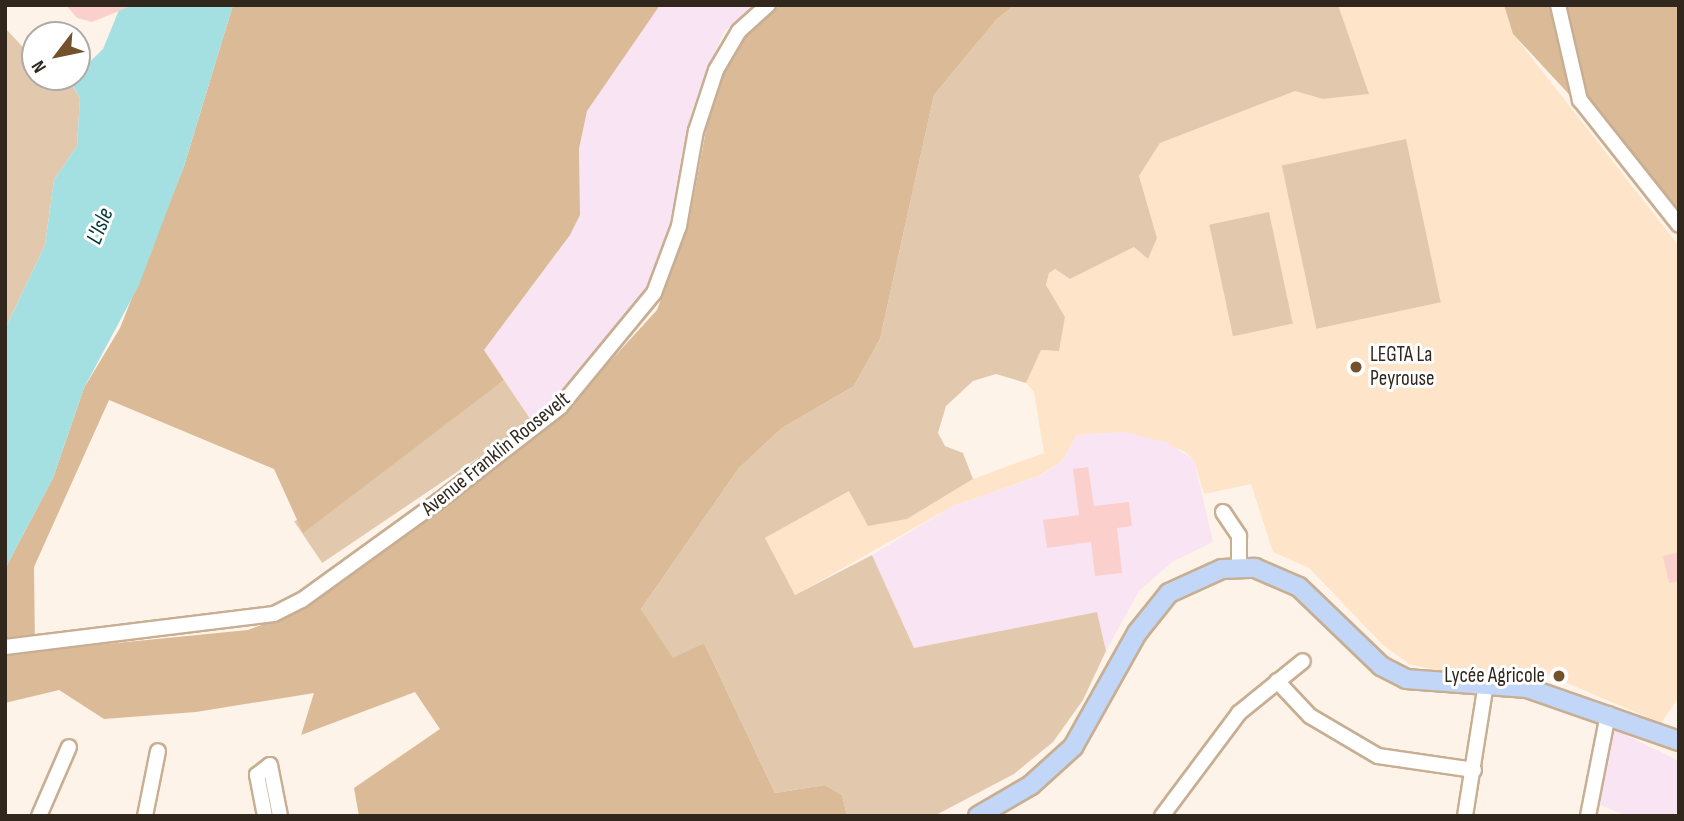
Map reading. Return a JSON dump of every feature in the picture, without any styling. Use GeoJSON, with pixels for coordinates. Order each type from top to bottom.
{"type":"FeatureCollection","features":[{"type":"Feature","properties":{"kind":"main road"},"geometry":{"type":"LineString","coordinates":[[978,816],[1031,785],[1073,747],[1137,633],[1170,593],[1200,575],[1239,567],[1270,572],[1299,587],[1390,673],[1430,685],[1486,684],[1555,694],[1679,741]]}},
{"type":"Feature","properties":{"kind":"street","name":"Avenue Franklin Roosevelt"},"geometry":{"type":"LineString","coordinates":[[5,647],[274,614],[302,600],[429,509],[560,407],[654,293],[679,226],[696,131],[716,70],[739,31],[768,5]]}},
{"type":"Feature","properties":{"kind":"street"},"geometry":{"type":"LineString","coordinates":[[1558,5],[1580,100],[1679,225]]}},
{"type":"Feature","properties":{"kind":"street"},"geometry":{"type":"LineString","coordinates":[[1223,512],[1239,536],[1239,567]]}},
{"type":"Feature","properties":{"kind":"street"},"geometry":{"type":"LineString","coordinates":[[1162,816],[1239,713],[1303,661]]}},
{"type":"Feature","properties":{"kind":"street"},"geometry":{"type":"LineString","coordinates":[[1278,681],[1310,716],[1378,756],[1474,770]]}},
{"type":"Feature","properties":{"kind":"street"},"geometry":{"type":"LineString","coordinates":[[1465,816],[1486,684]]}},
{"type":"Feature","properties":{"kind":"street"},"geometry":{"type":"LineString","coordinates":[[1588,816],[1608,714]]}},
{"type":"Feature","properties":{"kind":"street"},"geometry":{"type":"LineString","coordinates":[[39,816],[69,747]]}},
{"type":"Feature","properties":{"kind":"street"},"geometry":{"type":"LineString","coordinates":[[145,816],[158,751]]}},
{"type":"Feature","properties":{"kind":"street"},"geometry":{"type":"LineString","coordinates":[[265,816],[257,775],[263,765],[275,770],[280,816]]}},
{"type":"Feature","properties":{"kind":"shaded area"},"geometry":{"type":"Polygon","coordinates":[[[233,5],[660,5],[587,111],[579,149],[580,215],[570,235],[484,350],[504,380],[303,533],[274,469],[109,400],[34,567],[35,651],[248,630],[297,612],[560,416],[657,310],[688,227],[706,130],[723,74],[746,36],[780,5],[1015,5],[997,19],[934,95],[880,339],[854,386],[782,428],[739,468],[641,609],[673,658],[704,643],[775,793],[825,785],[842,795],[847,816],[359,816],[354,788],[440,729],[415,692],[301,735],[314,693],[196,712],[104,719],[59,690],[5,703],[5,569],[53,478],[84,388],[120,328],[184,166],[233,5]]]}},
{"type":"Feature","properties":{"kind":"shaded area"},"geometry":{"type":"Polygon","coordinates":[[[660,5],[754,5],[724,32],[691,113],[669,228],[644,294],[561,399],[532,421],[484,350],[570,235],[580,215],[579,149],[587,111],[660,5]]]}},
{"type":"Feature","properties":{"kind":"shaded area"},"geometry":{"type":"Polygon","coordinates":[[[1015,5],[1338,5],[1369,94],[1323,99],[1295,91],[1160,143],[1139,176],[1157,238],[1148,259],[1134,247],[1070,279],[1055,269],[1049,273],[1046,285],[1065,317],[1059,351],[1041,350],[1026,383],[996,374],[973,381],[946,406],[938,433],[945,446],[963,453],[973,479],[907,519],[868,526],[849,491],[765,538],[795,595],[872,555],[914,648],[1097,612],[1106,651],[1083,700],[1053,742],[1014,774],[934,816],[847,816],[842,795],[825,785],[775,793],[704,643],[673,659],[641,609],[739,468],[782,428],[854,386],[880,339],[934,95],[997,19],[1015,5]]]}},
{"type":"Feature","properties":{"kind":"shaded area","name":"LEGTA La Peyrouse"},"geometry":{"type":"Polygon","coordinates":[[[1338,5],[1504,5],[1513,34],[1679,246],[1679,697],[1661,723],[1548,675],[1446,672],[1409,664],[1383,645],[1309,568],[1273,552],[1251,484],[1204,494],[1194,460],[1184,451],[1124,432],[1077,435],[1062,461],[1039,476],[953,506],[795,595],[765,538],[849,491],[907,519],[973,479],[1044,453],[1034,392],[1026,383],[1041,350],[1059,351],[1065,317],[1046,285],[1049,273],[1054,269],[1070,279],[1134,247],[1148,259],[1157,238],[1139,176],[1160,143],[1295,91],[1323,99],[1368,94],[1338,5]]]}},
{"type":"Feature","properties":{"kind":"shaded area"},"geometry":{"type":"Polygon","coordinates":[[[1504,5],[1679,5],[1679,213],[1513,34],[1504,5]]]}},
{"type":"Feature","properties":{"kind":"shaded area"},"geometry":{"type":"Polygon","coordinates":[[[5,28],[21,45],[21,91],[76,91],[80,98],[77,146],[54,180],[45,245],[5,329],[5,28]]]}},
{"type":"Feature","properties":{"kind":"shaded area"},"geometry":{"type":"Polygon","coordinates":[[[1406,139],[1441,302],[1316,329],[1282,165],[1406,139]]]}},
{"type":"Feature","properties":{"kind":"shaded area"},"geometry":{"type":"Polygon","coordinates":[[[1269,212],[1293,324],[1233,336],[1209,225],[1269,212]]]}},
{"type":"Feature","properties":{"kind":"shaded area"},"geometry":{"type":"Polygon","coordinates":[[[504,380],[532,421],[322,563],[294,521],[504,380]]]}},
{"type":"Feature","properties":{"kind":"shaded area"},"geometry":{"type":"Polygon","coordinates":[[[1124,432],[1166,442],[1194,460],[1213,542],[1172,562],[1139,591],[1106,651],[1097,612],[914,648],[872,555],[953,506],[1040,476],[1062,461],[1077,435],[1124,432]]]}},
{"type":"Feature","properties":{"kind":"shaded area"},"geometry":{"type":"Polygon","coordinates":[[[1612,728],[1679,761],[1679,816],[1629,816],[1597,804],[1612,728]]]}},
{"type":"Feature","properties":{"kind":"water","name":"L'Isle"},"geometry":{"type":"Polygon","coordinates":[[[121,5],[233,5],[184,166],[139,285],[84,388],[53,478],[5,569],[5,329],[45,245],[54,180],[77,146],[80,98],[76,91],[91,91],[91,61],[103,49],[121,5]]]}},
{"type":"Feature","properties":{"kind":"building"},"geometry":{"type":"Polygon","coordinates":[[[66,5],[131,5],[92,22],[77,18],[66,5]]]}},
{"type":"Feature","properties":{"kind":"building"},"geometry":{"type":"Polygon","coordinates":[[[1088,467],[1094,506],[1129,502],[1132,526],[1117,528],[1122,573],[1095,576],[1091,542],[1047,548],[1043,520],[1079,515],[1073,469],[1088,467]]]}},
{"type":"Feature","properties":{"kind":"building"},"geometry":{"type":"Polygon","coordinates":[[[1679,552],[1679,581],[1669,583],[1663,556],[1679,552]]]}},
{"type":"Feature","properties":{"kind":"place","name":"LEGTA La Peyrouse"},"geometry":{"type":"Point","coordinates":[1356,367]}},
{"type":"Feature","properties":{"kind":"place","name":"Lycée Agricole"},"geometry":{"type":"Point","coordinates":[1559,676]}}]}
